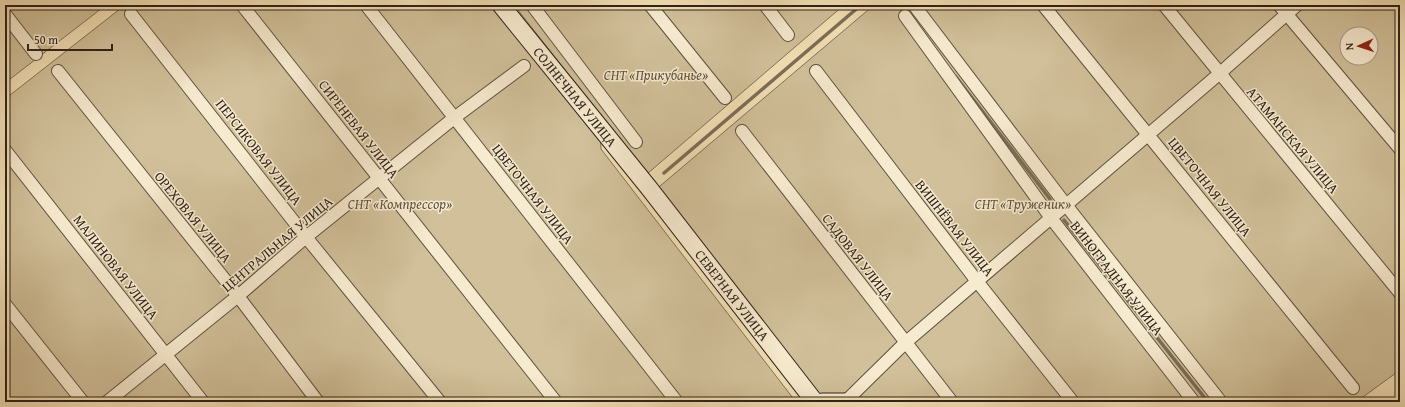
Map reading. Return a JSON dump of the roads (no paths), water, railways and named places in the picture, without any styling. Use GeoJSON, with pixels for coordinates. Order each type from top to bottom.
{"type":"FeatureCollection","features":[{"type":"Feature","properties":{"kind":"street","name":"СИРЕНЕВАЯ УЛИЦА"},"geometry":{"type":"LineString","coordinates":[[242,5],[556,402]]}},
{"type":"Feature","properties":{"kind":"street","name":"ЦВЕТОЧНАЯ УЛИЦА"},"geometry":{"type":"LineString","coordinates":[[366,5],[677,402]]}},
{"type":"Feature","properties":{"kind":"street","name":"СОЛНЕЧНАЯ УЛИЦА"},"geometry":{"type":"LineString","coordinates":[[501,5],[649,188]]}},
{"type":"Feature","properties":{"kind":"street"},"geometry":{"type":"LineString","coordinates":[[532,5],[636,142]]}},
{"type":"Feature","properties":{"kind":"street"},"geometry":{"type":"LineString","coordinates":[[650,5],[725,98]]}},
{"type":"Feature","properties":{"kind":"street"},"geometry":{"type":"LineString","coordinates":[[765,5],[788,35]]}},
{"type":"Feature","properties":{"kind":"street"},"geometry":{"type":"LineString","coordinates":[[914,5],[1066,205],[1221,402]]}},
{"type":"Feature","properties":{"kind":"street","name":"ЦВЕТОЧНАЯ УЛИЦА"},"geometry":{"type":"LineString","coordinates":[[1043,5],[1149,134],[1353,388]]}},
{"type":"Feature","properties":{"kind":"street","name":"АТАМАНСКАЯ УЛИЦА"},"geometry":{"type":"LineString","coordinates":[[1164,5],[1400,293]]}},
{"type":"Feature","properties":{"kind":"street"},"geometry":{"type":"LineString","coordinates":[[822,402],[847,401],[905,343],[976,280],[1051,218],[1219,74],[1282,10],[1297,5]]}},
{"type":"Feature","properties":{"kind":"street"},"geometry":{"type":"LineString","coordinates":[[1282,10],[1400,149]]}},
{"type":"Feature","properties":{"kind":"street"},"geometry":{"type":"LineString","coordinates":[[5,14],[36,54]]}},
{"type":"Feature","properties":{"kind":"street","name":"ПЕРСИКОВАЯ УЛИЦА"},"geometry":{"type":"LineString","coordinates":[[131,14],[306,237],[440,402]]}},
{"type":"Feature","properties":{"kind":"street","name":"ВИНОГРАДНАЯ УЛИЦА"},"geometry":{"type":"LineString","coordinates":[[905,16],[1051,218],[1194,402]]}},
{"type":"Feature","properties":{"kind":"street","name":"ЦЕНТРАЛЬНАЯ УЛИЦА"},"geometry":{"type":"LineString","coordinates":[[107,402],[238,296],[306,237],[454,118],[524,66]]}},
{"type":"Feature","properties":{"kind":"street","name":"ОРЕХОВАЯ УЛИЦА"},"geometry":{"type":"LineString","coordinates":[[58,71],[238,296],[318,402]]}},
{"type":"Feature","properties":{"kind":"street","name":"ВИШНЁВАЯ УЛИЦА"},"geometry":{"type":"LineString","coordinates":[[816,71],[976,280],[1073,402]]}},
{"type":"Feature","properties":{"kind":"street","name":"САДОВАЯ УЛИЦА"},"geometry":{"type":"LineString","coordinates":[[742,130],[952,402]]}},
{"type":"Feature","properties":{"kind":"street","name":"МАЛИНОВАЯ УЛИЦА"},"geometry":{"type":"LineString","coordinates":[[5,150],[203,402]]}},
{"type":"Feature","properties":{"kind":"street","name":"СЕВЕРНАЯ УЛИЦА"},"geometry":{"type":"LineString","coordinates":[[649,188],[815,402]]}},
{"type":"Feature","properties":{"kind":"street"},"geometry":{"type":"LineString","coordinates":[[5,304],[83,402]]}},
{"type":"Feature","properties":{"kind":"waterway"},"geometry":{"type":"LineString","coordinates":[[664,173],[861,5]]}},
{"type":"Feature","properties":{"kind":"waterway"},"geometry":{"type":"LineString","coordinates":[[901,5],[908,14]]}},
{"type":"Feature","properties":{"kind":"waterway"},"geometry":{"type":"LineString","coordinates":[[956,77],[1050,199]]}},
{"type":"Feature","properties":{"kind":"waterway"},"geometry":{"type":"LineString","coordinates":[[1064,220],[1208,402]]}},
{"type":"Feature","properties":{"kind":"park label","name":"СНТ «Прикубанье»"},"geometry":{"type":"Point","coordinates":[656,75]}},
{"type":"Feature","properties":{"kind":"park label","name":"СНТ «Компрессор»"},"geometry":{"type":"Point","coordinates":[400,204]}},
{"type":"Feature","properties":{"kind":"park label","name":"СНТ «Труженик»"},"geometry":{"type":"Point","coordinates":[1023,204]}}]}
